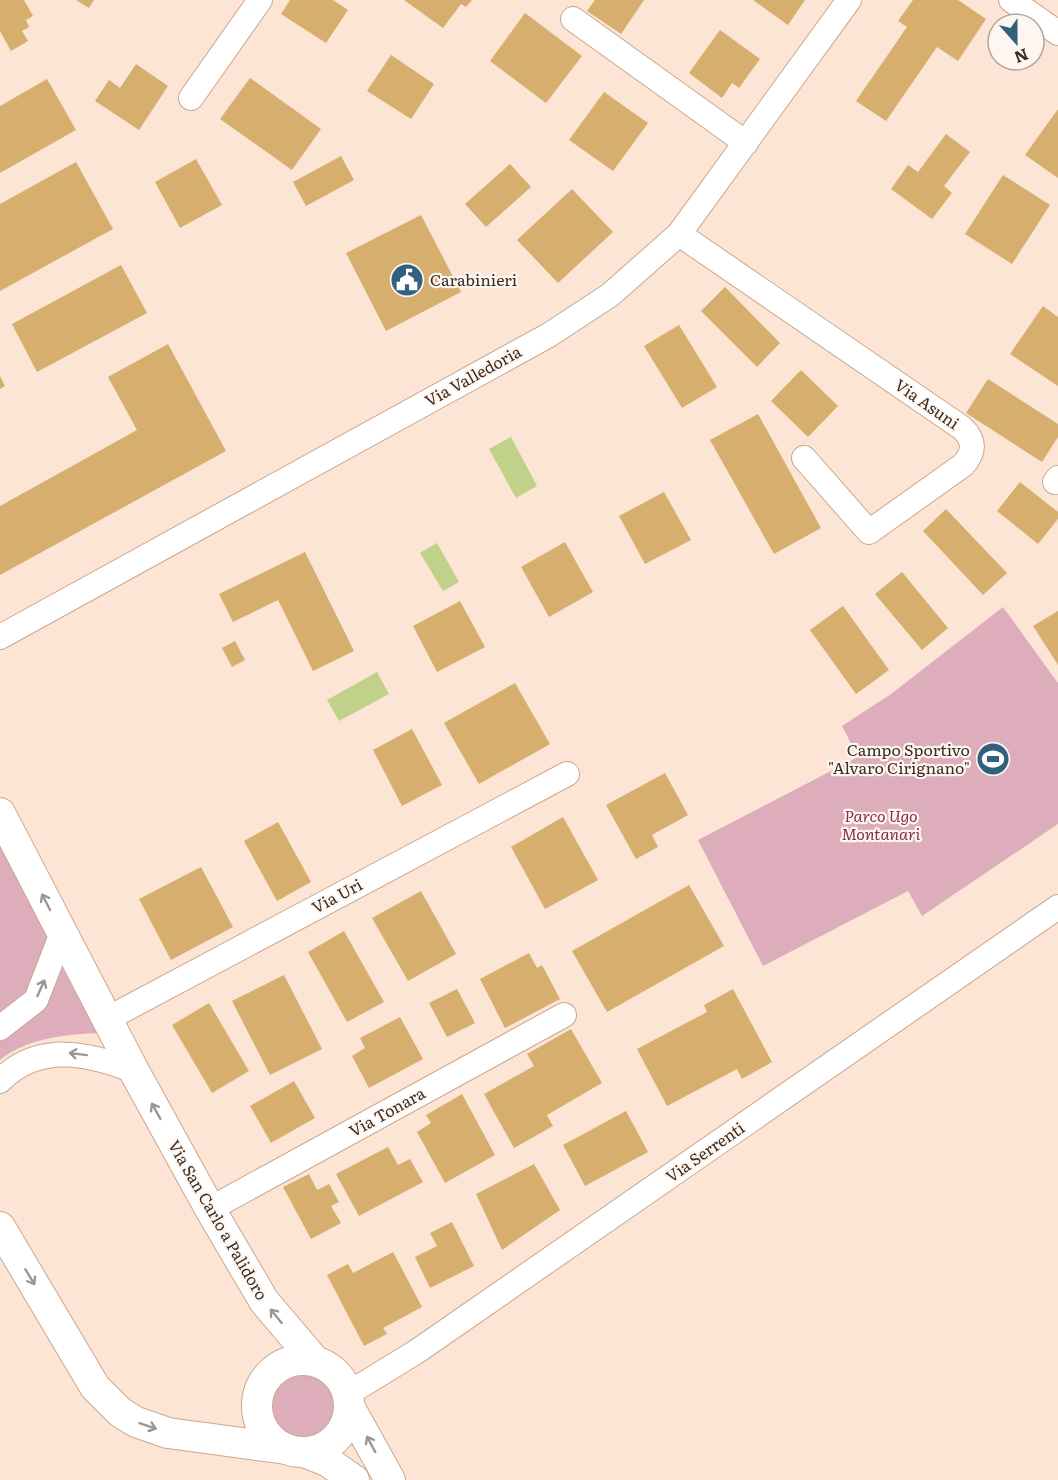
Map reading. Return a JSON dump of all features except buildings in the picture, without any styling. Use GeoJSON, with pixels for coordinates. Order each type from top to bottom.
{"type":"FeatureCollection","features":[{"type":"Feature","properties":{"kind":"street"},"geometry":{"type":"LineString","coordinates":[[191,98],[260,0]]}},
{"type":"Feature","properties":{"kind":"street","name":"Via Valledoria"},"geometry":{"type":"LineString","coordinates":[[0,637],[549,335],[610,295],[679,234],[849,0]]}},
{"type":"Feature","properties":{"kind":"street"},"geometry":{"type":"LineString","coordinates":[[1011,0],[1058,33]]}},
{"type":"Feature","properties":{"kind":"street"},"geometry":{"type":"LineString","coordinates":[[573,19],[746,142]]}},
{"type":"Feature","properties":{"kind":"street","name":"Via Asuni"},"geometry":{"type":"LineString","coordinates":[[679,234],[962,428],[972,440],[973,448],[963,465],[870,532],[804,458]]}},
{"type":"Feature","properties":{"kind":"street","name":"Via Uri"},"geometry":{"type":"LineString","coordinates":[[107,1018],[567,774]]}},
{"type":"Feature","properties":{"kind":"street","name":"Via San Carlo a Palidoro"},"geometry":{"type":"LineString","coordinates":[[0,813],[134,1071],[210,1209],[264,1301],[314,1360]]}},
{"type":"Feature","properties":{"kind":"street","name":"Via Serrenti"},"geometry":{"type":"LineString","coordinates":[[350,1401],[416,1352],[1058,907]]}},
{"type":"Feature","properties":{"kind":"street"},"geometry":{"type":"LineString","coordinates":[[0,1028],[36,1000],[63,933]]}},
{"type":"Feature","properties":{"kind":"street","name":"Via Tonara"},"geometry":{"type":"LineString","coordinates":[[210,1209],[564,1015]]}},
{"type":"Feature","properties":{"kind":"street"},"geometry":{"type":"LineString","coordinates":[[0,1081],[12,1070],[32,1060],[59,1053],[96,1057],[134,1071]]}},
{"type":"Feature","properties":{"kind":"street"},"geometry":{"type":"LineString","coordinates":[[0,1227],[95,1387],[120,1412],[136,1422],[168,1433],[295,1451],[321,1449],[336,1440],[346,1425],[350,1401]]}},
{"type":"Feature","properties":{"kind":"street"},"geometry":{"type":"LineString","coordinates":[[354,1480],[327,1461],[273,1441],[263,1429],[258,1415],[257,1399],[262,1384],[271,1372],[284,1363],[299,1359],[314,1360],[330,1367],[342,1378],[350,1401],[390,1480]]}},
{"type":"Feature","properties":{"kind":"green space","name":"Parco Ugo Montanari"},"geometry":{"type":"Polygon","coordinates":[[[1003,607],[1058,683],[1058,824],[922,916],[908,891],[763,966],[698,840],[858,757],[842,726],[891,694],[1003,607]]]}},
{"type":"Feature","properties":{"kind":"green space"},"geometry":{"type":"Polygon","coordinates":[[[0,846],[101,1033],[61,1036],[35,1042],[0,1060],[0,846]]]}},
{"type":"Feature","properties":{"kind":"green space"},"geometry":{"type":"Polygon","coordinates":[[[304,1371],[317,1374],[328,1381],[335,1392],[338,1405],[335,1418],[328,1429],[317,1436],[304,1439],[291,1436],[280,1429],[273,1418],[270,1405],[273,1392],[280,1381],[291,1374],[304,1371]]]}},
{"type":"Feature","properties":{"kind":"shaded area"},"geometry":{"type":"Polygon","coordinates":[[[511,437],[537,486],[516,498],[489,449],[511,437]]]}},
{"type":"Feature","properties":{"kind":"shaded area"},"geometry":{"type":"Polygon","coordinates":[[[437,543],[459,582],[443,591],[420,553],[437,543]]]}},
{"type":"Feature","properties":{"kind":"shaded area"},"geometry":{"type":"Polygon","coordinates":[[[377,672],[389,694],[339,721],[327,700],[377,672]]]}},
{"type":"Feature","properties":{"kind":"place","name":"Carabinieri"},"geometry":{"type":"Point","coordinates":[407,280]}},
{"type":"Feature","properties":{"kind":"place","name":"Campo Sportivo \"Alvaro Cirignano\""},"geometry":{"type":"Point","coordinates":[993,759]}}]}
